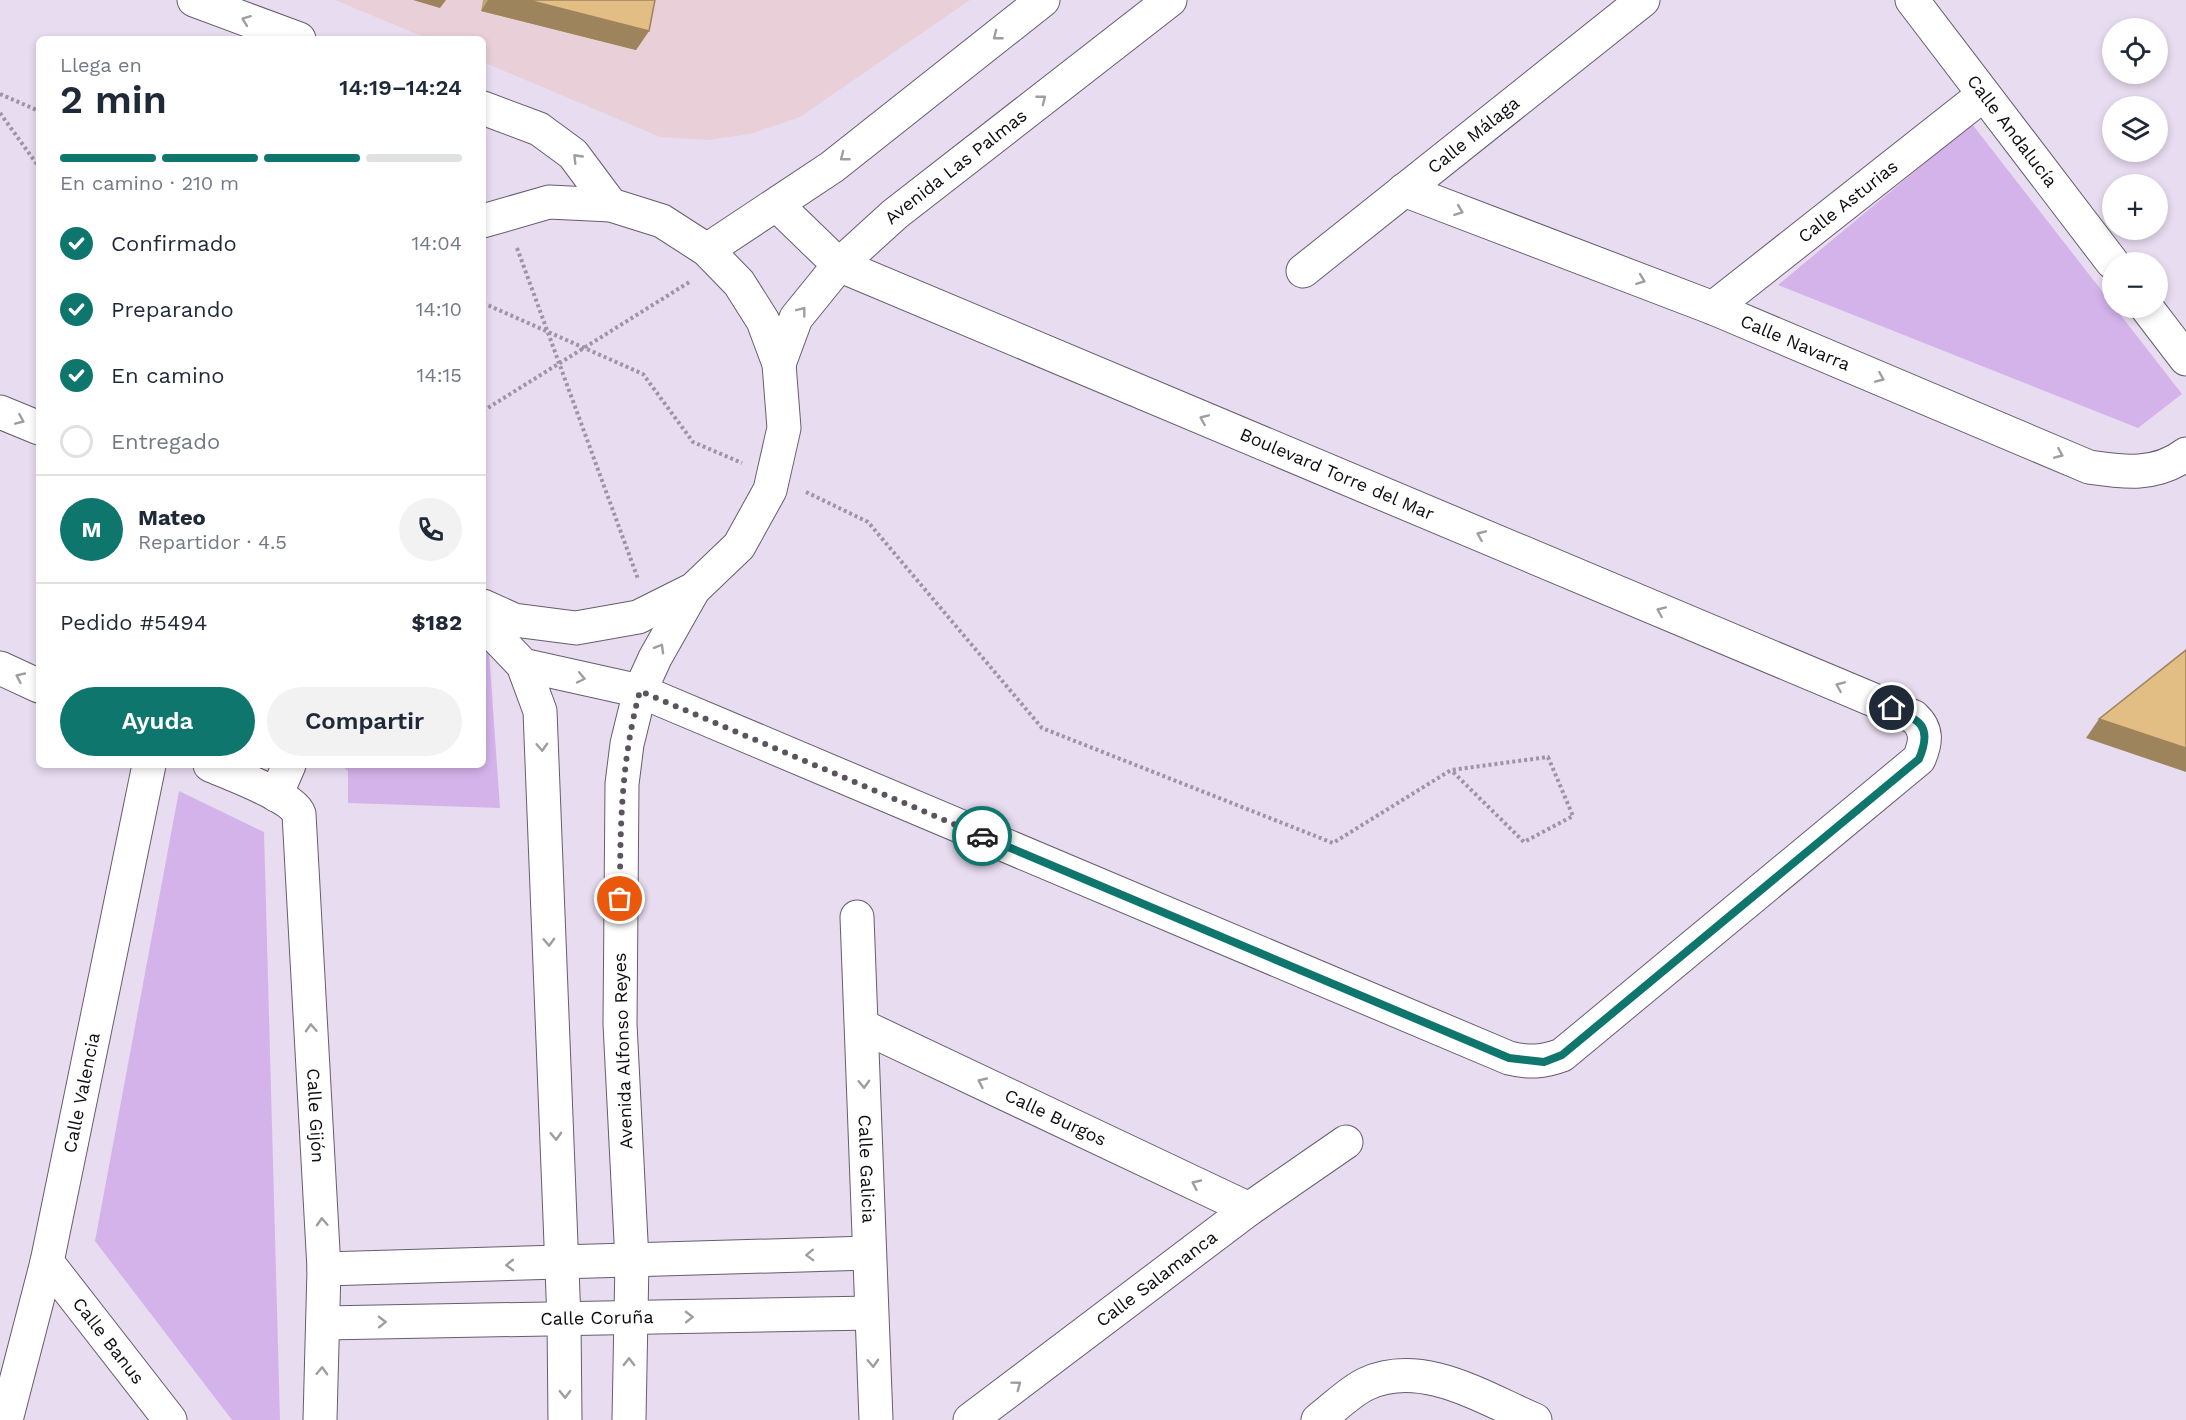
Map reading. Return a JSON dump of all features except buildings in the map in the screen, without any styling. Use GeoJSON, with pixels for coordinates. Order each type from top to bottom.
{"type":"FeatureCollection","features":[{"type":"Feature","properties":{"kind":"street"},"geometry":{"type":"LineString","coordinates":[[194,0],[290,36]]}},
{"type":"Feature","properties":{"kind":"street"},"geometry":{"type":"LineString","coordinates":[[713,256],[777,205],[832,167],[1043,0]]}},
{"type":"Feature","properties":{"kind":"street","name":"Avenida Las Palmas"},"geometry":{"type":"LineString","coordinates":[[778,364],[796,318],[839,265],[896,214],[1170,0]]}},
{"type":"Feature","properties":{"kind":"street","name":"Calle Málaga"},"geometry":{"type":"LineString","coordinates":[[1303,271],[1643,0]]}},
{"type":"Feature","properties":{"kind":"street","name":"Calle Andalucía"},"geometry":{"type":"LineString","coordinates":[[1912,0],[2104,252]]}},
{"type":"Feature","properties":{"kind":"street","name":"Calle Asturias"},"geometry":{"type":"LineString","coordinates":[[1713,308],[1983,95]]}},
{"type":"Feature","properties":{"kind":"street"},"geometry":{"type":"LineString","coordinates":[[486,109],[539,129],[573,154],[611,205]]}},
{"type":"Feature","properties":{"kind":"street","name":"Calle Navarra"},"geometry":{"type":"LineString","coordinates":[[1404,190],[1713,308],[2089,467],[2127,473],[2155,470],[2186,454]]}},
{"type":"Feature","properties":{"kind":"street"},"geometry":{"type":"LineString","coordinates":[[486,607],[514,620],[576,628],[638,617],[694,589],[739,546],[770,490],[784,428],[778,364],[763,321],[739,283],[713,256],[662,221],[611,205],[549,202],[494,217]]}},
{"type":"Feature","properties":{"kind":"street","name":"Boulevard Torre del Mar"},"geometry":{"type":"LineString","coordinates":[[640,691],[1509,1058],[1544,1062],[1562,1055],[1919,759],[1926,735],[1922,725],[1914,717],[839,265],[777,205]]}},
{"type":"Feature","properties":{"kind":"street"},"geometry":{"type":"LineString","coordinates":[[2155,318],[2186,359]]}},
{"type":"Feature","properties":{"kind":"street"},"geometry":{"type":"LineString","coordinates":[[0,412],[36,427]]}},
{"type":"Feature","properties":{"kind":"street","name":"Avenida Alfonso Reyes"},"geometry":{"type":"LineString","coordinates":[[628,1420],[632,1261],[620,1024],[622,784],[627,744],[640,691],[654,658],[694,589]]}},
{"type":"Feature","properties":{"kind":"street"},"geometry":{"type":"LineString","coordinates":[[486,626],[524,666],[540,711],[564,1320],[565,1420]]}},
{"type":"Feature","properties":{"kind":"street"},"geometry":{"type":"LineString","coordinates":[[524,666],[640,691]]}},
{"type":"Feature","properties":{"kind":"street"},"geometry":{"type":"LineString","coordinates":[[0,668],[36,685]]}},
{"type":"Feature","properties":{"kind":"street","name":"Calle Valencia"},"geometry":{"type":"LineString","coordinates":[[6,1420],[47,1262],[148,768]]}},
{"type":"Feature","properties":{"kind":"street"},"geometry":{"type":"LineString","coordinates":[[216,768],[287,803],[289,768]]}},
{"type":"Feature","properties":{"kind":"street","name":"Calle Gijón"},"geometry":{"type":"LineString","coordinates":[[287,803],[324,1269],[320,1420]]}},
{"type":"Feature","properties":{"kind":"street","name":"Calle Galicia"},"geometry":{"type":"LineString","coordinates":[[857,917],[876,1420]]}},
{"type":"Feature","properties":{"kind":"street","name":"Calle Burgos"},"geometry":{"type":"LineString","coordinates":[[862,1026],[1249,1209]]}},
{"type":"Feature","properties":{"kind":"street","name":"Calle Salamanca"},"geometry":{"type":"LineString","coordinates":[[970,1420],[1249,1209],[1346,1142]]}},
{"type":"Feature","properties":{"kind":"street"},"geometry":{"type":"LineString","coordinates":[[324,1269],[869,1253]]}},
{"type":"Feature","properties":{"kind":"street","name":"Calle Banus"},"geometry":{"type":"LineString","coordinates":[[47,1262],[170,1420]]}},
{"type":"Feature","properties":{"kind":"street","name":"Calle Coruña"},"geometry":{"type":"LineString","coordinates":[[324,1323],[871,1313]]}},
{"type":"Feature","properties":{"kind":"street"},"geometry":{"type":"LineString","coordinates":[[1318,1420],[1364,1385],[1386,1377],[1409,1374],[1439,1380],[1535,1420]]}},
{"type":"Feature","properties":{"kind":"path"},"geometry":{"type":"LineString","coordinates":[[0,94],[36,110]]}},
{"type":"Feature","properties":{"kind":"path"},"geometry":{"type":"LineString","coordinates":[[0,113],[36,163]]}},
{"type":"Feature","properties":{"kind":"path"},"geometry":{"type":"LineString","coordinates":[[494,217],[548,331],[649,611]]}},
{"type":"Feature","properties":{"kind":"path"},"geometry":{"type":"LineString","coordinates":[[486,409],[585,348],[713,256]]}},
{"type":"Feature","properties":{"kind":"path"},"geometry":{"type":"LineString","coordinates":[[486,304],[643,374],[693,442],[774,476],[868,522],[1042,728],[1333,843],[1451,770],[1548,757],[1573,816],[1524,842],[1451,770]]}},
{"type":"Feature","properties":{"kind":"shaded area"},"geometry":{"type":"Polygon","coordinates":[[[335,0],[970,0],[800,117],[750,134],[708,140],[660,137],[486,63],[486,36],[421,36],[335,0]]]}},
{"type":"Feature","properties":{"kind":"shaded area"},"geometry":{"type":"Polygon","coordinates":[[[1972,124],[2102,291],[2102,318],[2123,318],[2182,394],[2138,428],[1778,285],[1972,124]]]}},
{"type":"Feature","properties":{"kind":"shaded area"},"geometry":{"type":"Polygon","coordinates":[[[486,651],[489,652],[500,808],[348,803],[348,771],[344,768],[486,768],[486,651]]]}},
{"type":"Feature","properties":{"kind":"shaded area"},"geometry":{"type":"Polygon","coordinates":[[[179,791],[264,832],[280,1420],[232,1420],[95,1241],[179,791]]]}},
{"type":"Feature","properties":{"kind":"way so far"},"geometry":{"type":"LineString","coordinates":[[620,899],[622,784],[627,744],[640,691],[982,836]]}},
{"type":"Feature","properties":{"kind":"route"},"geometry":{"type":"LineString","coordinates":[[982,836],[1509,1058],[1525,1062],[1544,1062],[1562,1055],[1919,759],[1926,735],[1922,725],[1914,717],[1892,708]]}}]}
